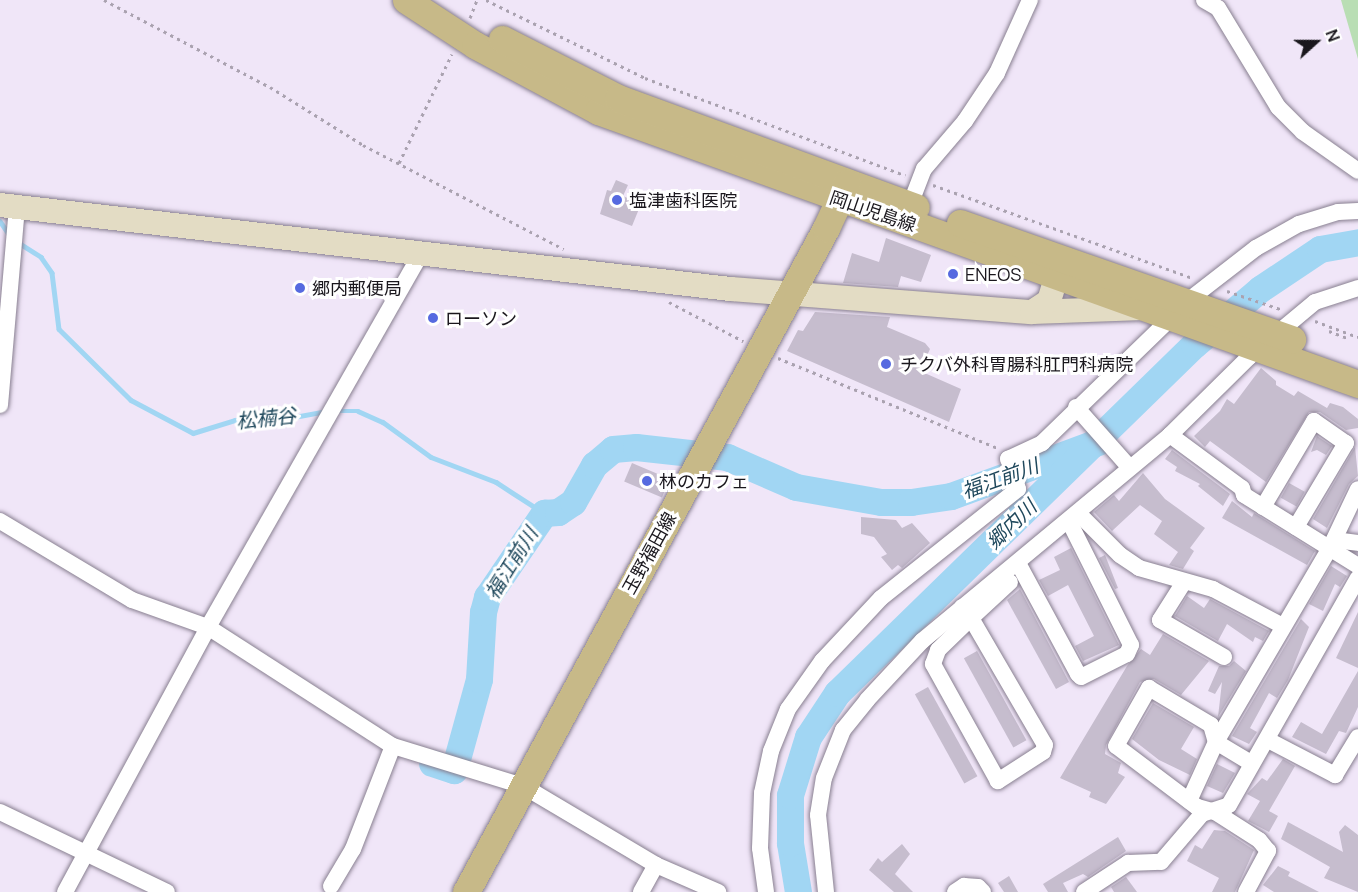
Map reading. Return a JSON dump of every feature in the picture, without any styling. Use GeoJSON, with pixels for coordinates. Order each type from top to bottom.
{"type":"FeatureCollection","features":[{"type":"Feature","properties":{"kind":"main road","name":"岡山児島線"},"geometry":{"type":"LineString","coordinates":[[406,0],[473,14]]}},
{"type":"Feature","properties":{"kind":"main road","name":"岡山児島線"},"geometry":{"type":"LineString","coordinates":[[440,0],[473,14],[531,56],[618,98],[843,191],[958,232],[1191,303],[1267,334],[1358,384]]}},
{"type":"Feature","properties":{"kind":"main road","name":"岡山児島線"},"geometry":{"type":"LineString","coordinates":[[843,191],[914,192],[958,232],[1056,278],[1143,308],[1191,303]]}},
{"type":"Feature","properties":{"kind":"main road","name":"玉野福田線"},"geometry":{"type":"LineString","coordinates":[[466,892],[703,455],[755,347],[789,292],[843,191]]}},
{"type":"Feature","properties":{"kind":"main road","name":"岡山児島線"},"geometry":{"type":"LineString","coordinates":[[1267,334],[1354,351]]}},
{"type":"Feature","properties":{"kind":"street"},"geometry":{"type":"LineString","coordinates":[[914,192],[997,73],[1030,0]]}},
{"type":"Feature","properties":{"kind":"street"},"geometry":{"type":"LineString","coordinates":[[1213,2],[1278,107],[1303,132],[1358,171]]}},
{"type":"Feature","properties":{"kind":"street"},"geometry":{"type":"LineString","coordinates":[[0,405],[14,240],[8,207],[420,255],[789,292],[1032,312],[1143,308]]}},
{"type":"Feature","properties":{"kind":"street"},"geometry":{"type":"LineString","coordinates":[[766,892],[760,848],[762,794],[771,750],[788,709],[822,661],[881,598],[1018,489],[1014,467],[1191,303],[1256,248],[1299,224],[1338,212],[1358,211]]}},
{"type":"Feature","properties":{"kind":"street"},"geometry":{"type":"LineString","coordinates":[[65,892],[208,627],[420,255]]}},
{"type":"Feature","properties":{"kind":"street"},"geometry":{"type":"LineString","coordinates":[[1032,312],[1049,301],[1056,278]]}},
{"type":"Feature","properties":{"kind":"street"},"geometry":{"type":"LineString","coordinates":[[826,892],[818,815],[824,778],[835,746],[867,700],[922,641],[966,613],[1073,521],[1127,465],[1170,435],[1267,334],[1315,302],[1358,288]]}},
{"type":"Feature","properties":{"kind":"street"},"geometry":{"type":"LineString","coordinates":[[1078,409],[1127,465]]}},
{"type":"Feature","properties":{"kind":"street"},"geometry":{"type":"LineString","coordinates":[[1263,507],[1314,421],[1346,443],[1296,527]]}},
{"type":"Feature","properties":{"kind":"street"},"geometry":{"type":"LineString","coordinates":[[1170,435],[1263,507],[1296,527],[1332,544],[1358,566]]}},
{"type":"Feature","properties":{"kind":"street"},"geometry":{"type":"LineString","coordinates":[[1189,801],[1216,742],[1332,544],[1358,489]]}},
{"type":"Feature","properties":{"kind":"street"},"geometry":{"type":"LineString","coordinates":[[0,521],[132,600],[208,627],[393,746],[524,786],[656,865],[718,892]]}},
{"type":"Feature","properties":{"kind":"street"},"geometry":{"type":"LineString","coordinates":[[1020,566],[1081,677],[1127,654],[1131,645],[1073,521]]}},
{"type":"Feature","properties":{"kind":"street"},"geometry":{"type":"LineString","coordinates":[[1073,521],[1139,568],[1214,589],[1283,626]]}},
{"type":"Feature","properties":{"kind":"street"},"geometry":{"type":"LineString","coordinates":[[1332,544],[1358,543]]}},
{"type":"Feature","properties":{"kind":"street"},"geometry":{"type":"LineString","coordinates":[[1084,892],[1128,863],[1161,862],[1202,814],[1215,812],[1229,805],[1358,578]]}},
{"type":"Feature","properties":{"kind":"street"},"geometry":{"type":"LineString","coordinates":[[1184,582],[1160,620],[1224,657]]}},
{"type":"Feature","properties":{"kind":"street"},"geometry":{"type":"LineString","coordinates":[[966,613],[1045,745],[1043,752],[998,781],[933,664],[938,650],[966,613]]}},
{"type":"Feature","properties":{"kind":"street"},"geometry":{"type":"LineString","coordinates":[[1246,892],[1268,851],[1259,840],[1215,812],[1189,801],[1116,746],[1149,688],[1211,725],[1216,742],[1251,763]]}},
{"type":"Feature","properties":{"kind":"street"},"geometry":{"type":"LineString","coordinates":[[1268,740],[1335,776],[1357,742]]}},
{"type":"Feature","properties":{"kind":"street"},"geometry":{"type":"LineString","coordinates":[[330,886],[353,849],[393,746]]}},
{"type":"Feature","properties":{"kind":"street"},"geometry":{"type":"LineString","coordinates":[[0,812],[87,852],[160,891]]}},
{"type":"Feature","properties":{"kind":"street"},"geometry":{"type":"LineString","coordinates":[[641,892],[656,865]]}},
{"type":"Feature","properties":{"kind":"street"},"geometry":{"type":"LineString","coordinates":[[955,892],[964,886],[978,886],[983,892]]}},
{"type":"Feature","properties":{"kind":"path"},"geometry":{"type":"LineString","coordinates":[[104,0],[270,87],[328,126],[566,250]]}},
{"type":"Feature","properties":{"kind":"path"},"geometry":{"type":"LineString","coordinates":[[399,163],[473,14],[645,78],[914,192],[1267,334]]}},
{"type":"Feature","properties":{"kind":"path"},"geometry":{"type":"LineString","coordinates":[[667,302],[755,347],[906,414],[1014,467]]}},
{"type":"Feature","properties":{"kind":"path"},"geometry":{"type":"LineString","coordinates":[[1311,320],[1358,337]]}},
{"type":"Feature","properties":{"kind":"path"},"geometry":{"type":"LineString","coordinates":[[1329,331],[1354,351]]}},
{"type":"Feature","properties":{"kind":"green space"},"geometry":{"type":"Polygon","coordinates":[[[1341,0],[1358,0],[1358,59],[1341,0]]]}},
{"type":"Feature","properties":{"kind":"building","name":"塩津歯科医院"},"geometry":{"type":"Polygon","coordinates":[[[616,180],[628,185],[623,196],[641,204],[632,226],[600,214],[607,190],[611,191],[616,180]]]}},
{"type":"Feature","properties":{"kind":"building"},"geometry":{"type":"Polygon","coordinates":[[[886,238],[931,255],[921,282],[901,276],[898,287],[843,283],[852,253],[879,262],[886,238]]]}},
{"type":"Feature","properties":{"kind":"building"},"geometry":{"type":"Polygon","coordinates":[[[815,312],[890,317],[887,327],[925,343],[930,349],[920,371],[961,389],[949,422],[787,351],[798,330],[803,331],[815,312]]]}},
{"type":"Feature","properties":{"kind":"building"},"geometry":{"type":"Polygon","coordinates":[[[1261,368],[1276,381],[1276,385],[1294,396],[1298,391],[1327,408],[1330,403],[1343,407],[1358,419],[1358,428],[1346,430],[1320,412],[1309,412],[1266,482],[1210,441],[1205,447],[1194,436],[1220,411],[1227,399],[1234,404],[1261,368]]]}},
{"type":"Feature","properties":{"kind":"building"},"geometry":{"type":"Polygon","coordinates":[[[1317,436],[1332,446],[1326,455],[1317,450],[1311,452],[1317,436]]]}},
{"type":"Feature","properties":{"kind":"building"},"geometry":{"type":"Polygon","coordinates":[[[1355,447],[1358,476],[1349,484],[1327,528],[1313,519],[1355,447]]]}},
{"type":"Feature","properties":{"kind":"building"},"geometry":{"type":"Polygon","coordinates":[[[1172,450],[1230,494],[1223,506],[1198,486],[1200,484],[1175,471],[1177,467],[1165,459],[1172,450]]]}},
{"type":"Feature","properties":{"kind":"building","name":"林のカフェ"},"geometry":{"type":"Polygon","coordinates":[[[632,463],[670,479],[662,497],[624,481],[632,463]]]}},
{"type":"Feature","properties":{"kind":"building"},"geometry":{"type":"Polygon","coordinates":[[[1143,473],[1165,499],[1205,528],[1190,548],[1194,551],[1183,569],[1169,565],[1178,552],[1154,534],[1162,521],[1140,505],[1112,531],[1094,512],[1114,495],[1119,501],[1143,473]]]}},
{"type":"Feature","properties":{"kind":"building"},"geometry":{"type":"Polygon","coordinates":[[[1289,483],[1305,492],[1297,507],[1281,498],[1289,483]]]}},
{"type":"Feature","properties":{"kind":"building"},"geometry":{"type":"Polygon","coordinates":[[[1232,501],[1252,517],[1254,513],[1315,551],[1307,565],[1222,518],[1232,501]]]}},
{"type":"Feature","properties":{"kind":"building"},"geometry":{"type":"Polygon","coordinates":[[[861,517],[896,520],[902,528],[912,523],[930,543],[902,568],[898,565],[892,570],[881,557],[887,554],[874,537],[861,534],[861,517]]]}},
{"type":"Feature","properties":{"kind":"building"},"geometry":{"type":"Polygon","coordinates":[[[1071,548],[1119,645],[1083,661],[1075,646],[1094,636],[1068,585],[1048,596],[1039,580],[1060,570],[1054,557],[1071,548]]]}},
{"type":"Feature","properties":{"kind":"building"},"geometry":{"type":"Polygon","coordinates":[[[1105,555],[1118,588],[1115,589],[1099,558],[1105,555]]]}},
{"type":"Feature","properties":{"kind":"building"},"geometry":{"type":"Polygon","coordinates":[[[1331,566],[1347,576],[1340,587],[1335,584],[1323,611],[1309,604],[1331,566]]]}},
{"type":"Feature","properties":{"kind":"building"},"geometry":{"type":"Polygon","coordinates":[[[1020,589],[1069,682],[1056,689],[1007,600],[1020,589]]]}},
{"type":"Feature","properties":{"kind":"building"},"geometry":{"type":"Polygon","coordinates":[[[1187,596],[1204,608],[1210,599],[1269,631],[1263,641],[1255,637],[1253,642],[1227,624],[1218,641],[1175,616],[1187,596]]]}},
{"type":"Feature","properties":{"kind":"building"},"geometry":{"type":"Polygon","coordinates":[[[1358,612],[1358,668],[1336,658],[1358,612]]]}},
{"type":"Feature","properties":{"kind":"building"},"geometry":{"type":"Polygon","coordinates":[[[1301,619],[1309,627],[1288,680],[1277,698],[1269,693],[1250,728],[1257,732],[1249,744],[1232,736],[1301,619]]]}},
{"type":"Feature","properties":{"kind":"building"},"geometry":{"type":"Polygon","coordinates":[[[1163,634],[1209,661],[1181,695],[1154,679],[1140,682],[1106,745],[1105,754],[1121,763],[1118,773],[1125,777],[1106,804],[1089,797],[1091,792],[1060,778],[1127,666],[1141,649],[1150,655],[1163,634]]]}},
{"type":"Feature","properties":{"kind":"building"},"geometry":{"type":"Polygon","coordinates":[[[977,651],[1026,740],[1013,747],[964,658],[977,651]]]}},
{"type":"Feature","properties":{"kind":"building"},"geometry":{"type":"Polygon","coordinates":[[[1234,661],[1246,671],[1218,717],[1222,682],[1215,694],[1208,691],[1219,666],[1229,666],[1234,661]]]}},
{"type":"Feature","properties":{"kind":"building"},"geometry":{"type":"Polygon","coordinates":[[[1358,671],[1358,707],[1346,733],[1339,731],[1326,754],[1292,737],[1301,722],[1322,734],[1358,671]]]}},
{"type":"Feature","properties":{"kind":"building"},"geometry":{"type":"Polygon","coordinates":[[[928,687],[977,776],[964,783],[915,694],[928,687]]]}},
{"type":"Feature","properties":{"kind":"building"},"geometry":{"type":"Polygon","coordinates":[[[1153,703],[1194,727],[1181,749],[1197,759],[1190,775],[1159,760],[1132,739],[1153,703]]]}},
{"type":"Feature","properties":{"kind":"building"},"geometry":{"type":"Polygon","coordinates":[[[1283,759],[1295,766],[1269,811],[1278,816],[1269,832],[1248,821],[1260,801],[1247,794],[1262,778],[1267,781],[1283,759]]]}},
{"type":"Feature","properties":{"kind":"building"},"geometry":{"type":"Polygon","coordinates":[[[1217,764],[1235,773],[1223,793],[1207,786],[1217,764]]]}},
{"type":"Feature","properties":{"kind":"building"},"geometry":{"type":"Polygon","coordinates":[[[1288,822],[1343,852],[1339,832],[1345,825],[1358,835],[1358,892],[1324,878],[1330,867],[1281,839],[1288,822]]]}},
{"type":"Feature","properties":{"kind":"building"},"geometry":{"type":"Polygon","coordinates":[[[1214,830],[1225,831],[1254,850],[1235,892],[1212,892],[1219,878],[1187,861],[1195,845],[1202,849],[1214,830]]]}},
{"type":"Feature","properties":{"kind":"building"},"geometry":{"type":"Polygon","coordinates":[[[1118,837],[1126,851],[1088,877],[1083,874],[1063,883],[1068,892],[1048,892],[1043,884],[1118,837]]]}},
{"type":"Feature","properties":{"kind":"building"},"geometry":{"type":"Polygon","coordinates":[[[902,844],[910,854],[895,874],[913,892],[894,892],[869,870],[878,858],[882,862],[902,844]]]}},
{"type":"Feature","properties":{"kind":"building"},"geometry":{"type":"Polygon","coordinates":[[[1278,866],[1290,872],[1288,876],[1319,892],[1274,892],[1263,885],[1278,866]]]}},
{"type":"Feature","properties":{"kind":"building"},"geometry":{"type":"Polygon","coordinates":[[[1009,876],[1018,892],[1004,892],[998,883],[1009,876]]]}},
{"type":"Feature","properties":{"kind":"building"},"geometry":{"type":"Polygon","coordinates":[[[1126,877],[1137,892],[1114,892],[1111,887],[1126,877]]]}},
{"type":"Feature","properties":{"kind":"waterway","name":"松楠谷"},"geometry":{"type":"LineString","coordinates":[[0,221],[10,236]]}},
{"type":"Feature","properties":{"kind":"waterway","name":"郷内川"},"geometry":{"type":"LineString","coordinates":[[798,892],[790,843],[790,795],[808,737],[837,693],[1194,345],[1260,289],[1320,249],[1358,242]]}},
{"type":"Feature","properties":{"kind":"waterway","name":"松楠谷"},"geometry":{"type":"LineString","coordinates":[[19,243],[41,257],[52,273],[59,329],[131,400],[193,433],[235,420],[267,422],[327,411]]}},
{"type":"Feature","properties":{"kind":"waterway","name":"松楠谷"},"geometry":{"type":"LineString","coordinates":[[335,411],[358,411],[383,422],[431,457],[496,482],[544,513]]}},
{"type":"Feature","properties":{"kind":"waterway","name":"福江前川"},"geometry":{"type":"LineString","coordinates":[[432,763],[454,770],[479,679],[483,612],[487,597],[544,513],[558,512],[573,502],[594,465],[613,449],[636,447],[727,457],[796,487],[881,502],[911,502],[951,496],[1098,442]]}},
{"type":"Feature","properties":{"kind":"place","name":"塩津歯科医院"},"geometry":{"type":"Point","coordinates":[617,200]}},
{"type":"Feature","properties":{"kind":"place","name":"ENEOS"},"geometry":{"type":"Point","coordinates":[953,274]}},
{"type":"Feature","properties":{"kind":"place","name":"郷内郵便局"},"geometry":{"type":"Point","coordinates":[300,288]}},
{"type":"Feature","properties":{"kind":"place","name":"ローソン"},"geometry":{"type":"Point","coordinates":[433,318]}},
{"type":"Feature","properties":{"kind":"place","name":"チクバ外科胃腸科肛門科病院"},"geometry":{"type":"Point","coordinates":[886,364]}},
{"type":"Feature","properties":{"kind":"place","name":"林のカフェ"},"geometry":{"type":"Point","coordinates":[647,481]}}]}
